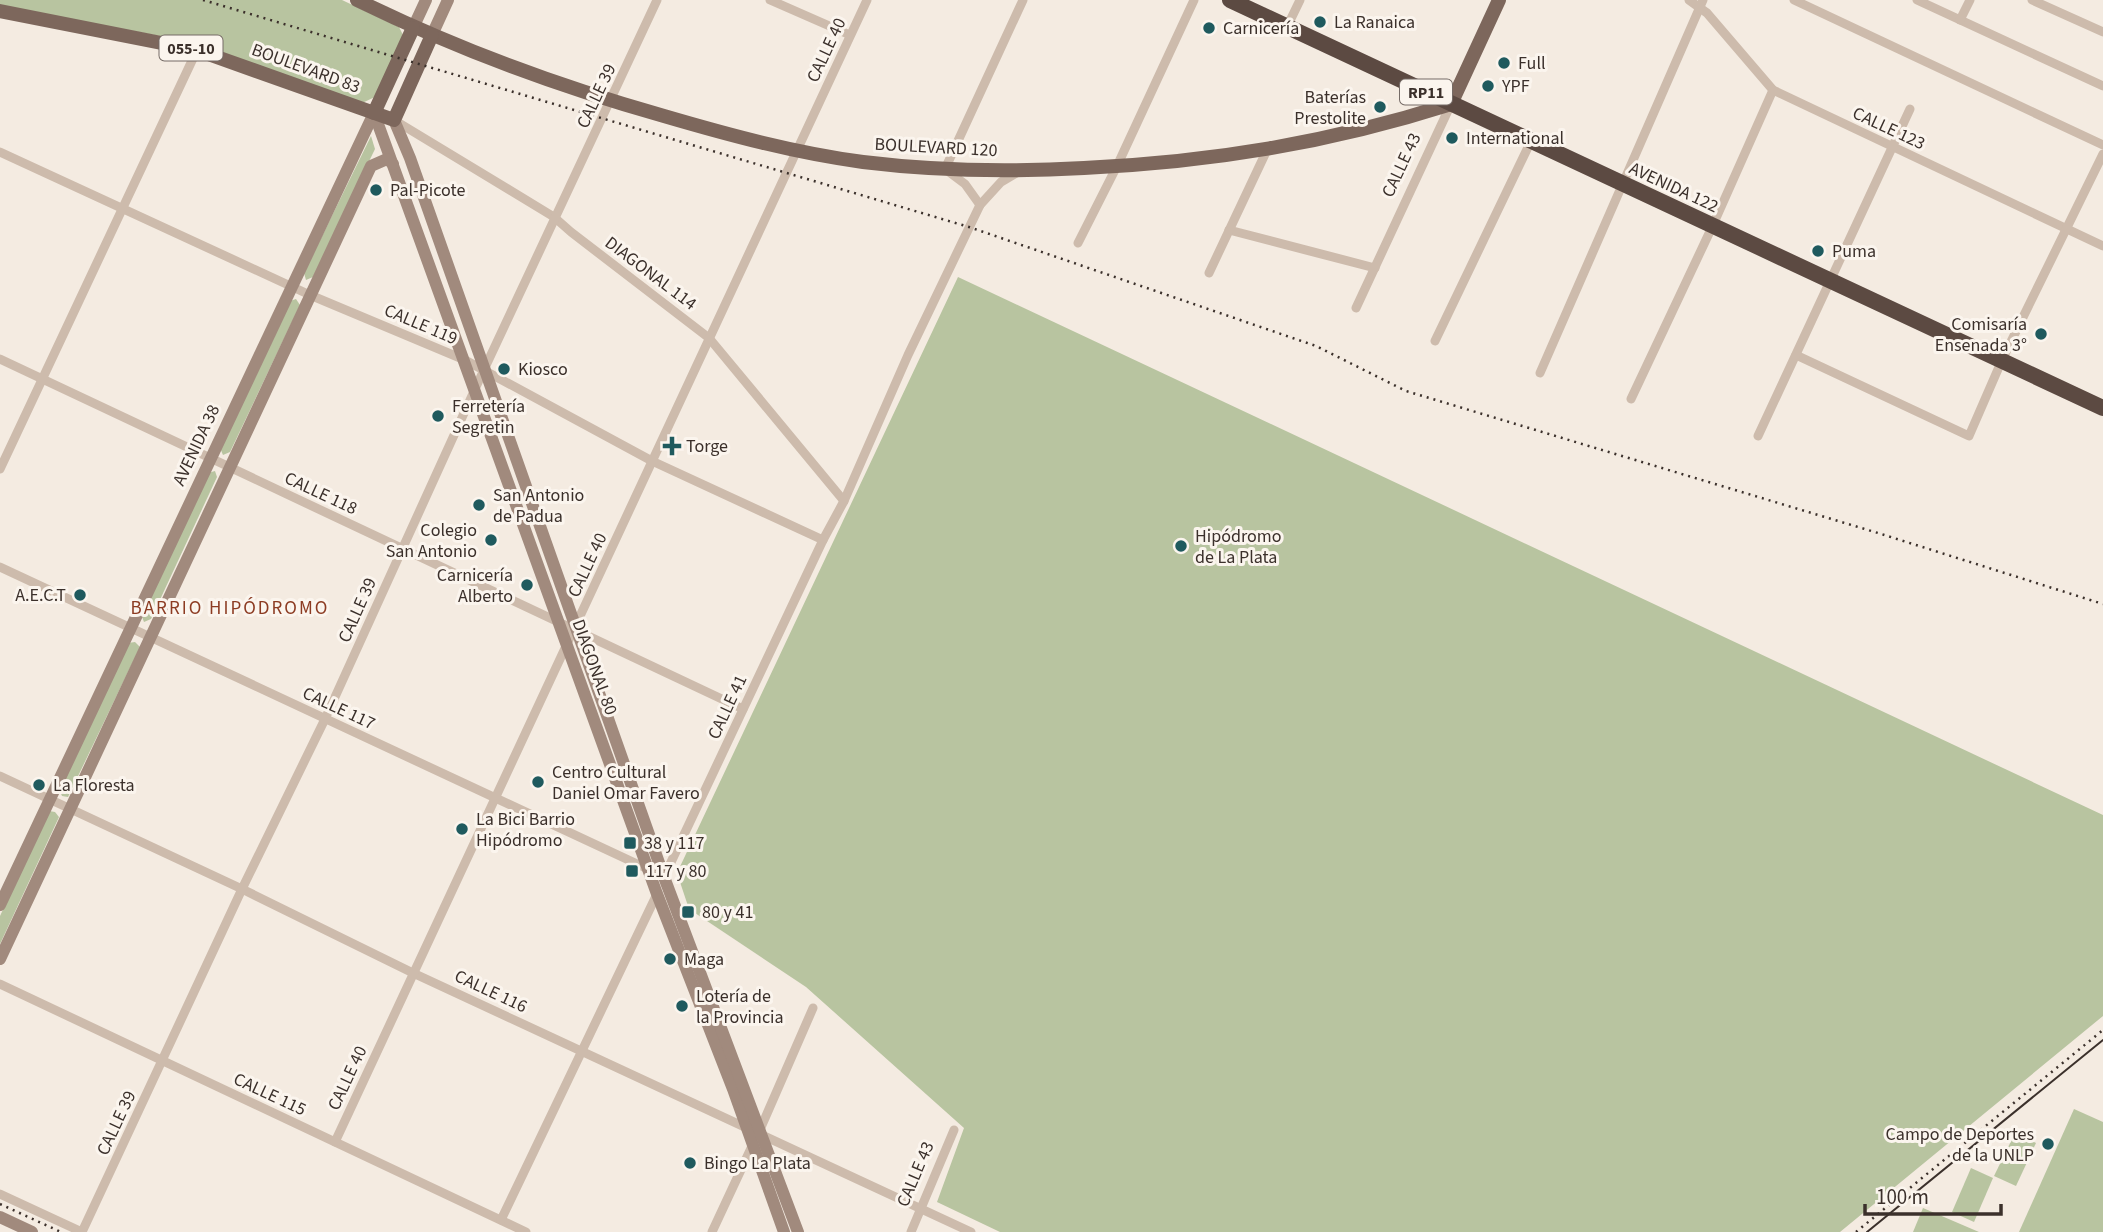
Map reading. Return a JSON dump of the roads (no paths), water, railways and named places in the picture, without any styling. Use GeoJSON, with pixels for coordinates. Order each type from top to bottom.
{"type":"FeatureCollection","features":[{"type":"Feature","properties":{"kind":"highway","name":"AVENIDA 122"},"geometry":{"type":"LineString","coordinates":[[1230,0],[2103,408]]}},
{"type":"Feature","properties":{"kind":"main road","name":"BOULEVARD 120"},"geometry":{"type":"LineString","coordinates":[[357,0],[413,28],[517,70],[611,101],[725,134],[866,162],[945,169],[1021,170],[1157,164],[1267,150],[1382,124],[1451,104]]}},
{"type":"Feature","properties":{"kind":"main road","name":"AVENIDA 38"},"geometry":{"type":"LineString","coordinates":[[0,905],[426,0]]}},
{"type":"Feature","properties":{"kind":"main road"},"geometry":{"type":"LineString","coordinates":[[394,120],[448,0]]}},
{"type":"Feature","properties":{"kind":"main road","name":"CALLE 43"},"geometry":{"type":"LineString","coordinates":[[1451,104],[1499,0]]}},
{"type":"Feature","properties":{"kind":"main road","name":"BOULEVARD 83"},"geometry":{"type":"LineString","coordinates":[[2,16],[197,50],[394,120]]}},
{"type":"Feature","properties":{"kind":"main road","name":"DIAGONAL 80"},"geometry":{"type":"LineString","coordinates":[[374,113],[657,894],[784,1232]]}},
{"type":"Feature","properties":{"kind":"main road","name":"DIAGONAL 80"},"geometry":{"type":"LineString","coordinates":[[394,120],[410,158],[664,877],[798,1232]]}},
{"type":"Feature","properties":{"kind":"main road"},"geometry":{"type":"LineString","coordinates":[[0,959],[372,166],[387,159],[393,164]]}},
{"type":"Feature","properties":{"kind":"main road"},"geometry":{"type":"LineString","coordinates":[[0,1217],[32,1232]]}},
{"type":"Feature","properties":{"kind":"street","name":"CALLE 39"},"geometry":{"type":"LineString","coordinates":[[82,1232],[242,889],[325,719],[483,370],[657,0]]}},
{"type":"Feature","properties":{"kind":"street"},"geometry":{"type":"LineString","coordinates":[[770,0],[850,35]]}},
{"type":"Feature","properties":{"kind":"street","name":"CALLE 40"},"geometry":{"type":"LineString","coordinates":[[335,1142],[867,0]]}},
{"type":"Feature","properties":{"kind":"street"},"geometry":{"type":"LineString","coordinates":[[980,205],[965,184],[945,169],[1023,0]]}},
{"type":"Feature","properties":{"kind":"street"},"geometry":{"type":"LineString","coordinates":[[1078,243],[1194,0]]}},
{"type":"Feature","properties":{"kind":"street"},"geometry":{"type":"LineString","coordinates":[[1287,27],[1300,0]]}},
{"type":"Feature","properties":{"kind":"street","name":"CALLE 123"},"geometry":{"type":"LineString","coordinates":[[1689,0],[1702,3],[1773,90],[2103,246]]}},
{"type":"Feature","properties":{"kind":"street"},"geometry":{"type":"LineString","coordinates":[[1794,0],[2103,145]]}},
{"type":"Feature","properties":{"kind":"street"},"geometry":{"type":"LineString","coordinates":[[1917,0],[2103,86]]}},
{"type":"Feature","properties":{"kind":"street"},"geometry":{"type":"LineString","coordinates":[[1961,20],[1970,0]]}},
{"type":"Feature","properties":{"kind":"street"},"geometry":{"type":"LineString","coordinates":[[2032,0],[2103,32]]}},
{"type":"Feature","properties":{"kind":"street"},"geometry":{"type":"LineString","coordinates":[[1540,373],[1702,3]]}},
{"type":"Feature","properties":{"kind":"street"},"geometry":{"type":"LineString","coordinates":[[0,469],[197,50]]}},
{"type":"Feature","properties":{"kind":"street"},"geometry":{"type":"LineString","coordinates":[[1631,399],[1773,90]]}},
{"type":"Feature","properties":{"kind":"street","name":"CALLE 43"},"geometry":{"type":"LineString","coordinates":[[1356,308],[1451,104]]}},
{"type":"Feature","properties":{"kind":"street"},"geometry":{"type":"LineString","coordinates":[[1758,436],[1910,108]]}},
{"type":"Feature","properties":{"kind":"street","name":"DIAGONAL 114"},"geometry":{"type":"LineString","coordinates":[[394,120],[554,217],[709,338],[844,501]]}},
{"type":"Feature","properties":{"kind":"street"},"geometry":{"type":"LineString","coordinates":[[1435,341],[1531,141]]}},
{"type":"Feature","properties":{"kind":"street"},"geometry":{"type":"LineString","coordinates":[[1209,273],[1267,150]]}},
{"type":"Feature","properties":{"kind":"street","name":"CALLE 119"},"geometry":{"type":"LineString","coordinates":[[0,152],[310,295],[465,360],[652,461],[822,540]]}},
{"type":"Feature","properties":{"kind":"street"},"geometry":{"type":"LineString","coordinates":[[1796,355],[1969,436],[2065,227],[2103,154]]}},
{"type":"Feature","properties":{"kind":"street","name":"CALLE 41"},"geometry":{"type":"LineString","coordinates":[[501,1220],[822,540],[844,501],[908,355],[980,205],[1000,182],[1021,170]]}},
{"type":"Feature","properties":{"kind":"street"},"geometry":{"type":"LineString","coordinates":[[1230,230],[1375,268]]}},
{"type":"Feature","properties":{"kind":"street","name":"CALLE 118"},"geometry":{"type":"LineString","coordinates":[[0,359],[576,628],[743,709]]}},
{"type":"Feature","properties":{"kind":"street","name":"CALLE 117"},"geometry":{"type":"LineString","coordinates":[[0,567],[664,877]]}},
{"type":"Feature","properties":{"kind":"street","name":"CALLE 116"},"geometry":{"type":"LineString","coordinates":[[0,776],[242,889],[413,973],[971,1232]]}},
{"type":"Feature","properties":{"kind":"street","name":"CALLE 115"},"geometry":{"type":"LineString","coordinates":[[0,984],[526,1232]]}},
{"type":"Feature","properties":{"kind":"street"},"geometry":{"type":"LineString","coordinates":[[712,1232],[813,1008]]}},
{"type":"Feature","properties":{"kind":"street","name":"CALLE 43"},"geometry":{"type":"LineString","coordinates":[[911,1232],[954,1130]]}},
{"type":"Feature","properties":{"kind":"street"},"geometry":{"type":"LineString","coordinates":[[0,1194],[82,1232]]}},
{"type":"Feature","properties":{"kind":"tram line"},"geometry":{"type":"LineString","coordinates":[[1867,1232],[2103,1040]]}},
{"type":"Feature","properties":{"kind":"railway"},"geometry":{"type":"LineString","coordinates":[[203,0],[969,227],[1316,346],[1406,391],[1878,533],[2103,604]]}},
{"type":"Feature","properties":{"kind":"railway"},"geometry":{"type":"LineString","coordinates":[[1856,1232],[2103,1030]]}},
{"type":"Feature","properties":{"kind":"railway"},"geometry":{"type":"LineString","coordinates":[[0,1204],[61,1232]]}},
{"type":"Feature","properties":{"kind":"place","name":"La Ranaica"},"geometry":{"type":"Point","coordinates":[1320,22]}},
{"type":"Feature","properties":{"kind":"place","name":"Carnicería"},"geometry":{"type":"Point","coordinates":[1209,28]}},
{"type":"Feature","properties":{"kind":"place","name":"Full"},"geometry":{"type":"Point","coordinates":[1504,63]}},
{"type":"Feature","properties":{"kind":"place","name":"YPF"},"geometry":{"type":"Point","coordinates":[1488,86]}},
{"type":"Feature","properties":{"kind":"place","name":"Baterías Prestolite"},"geometry":{"type":"Point","coordinates":[1380,107]}},
{"type":"Feature","properties":{"kind":"place","name":"International"},"geometry":{"type":"Point","coordinates":[1452,138]}},
{"type":"Feature","properties":{"kind":"place","name":"Pal-Picote"},"geometry":{"type":"Point","coordinates":[376,190]}},
{"type":"Feature","properties":{"kind":"place","name":"Puma"},"geometry":{"type":"Point","coordinates":[1818,251]}},
{"type":"Feature","properties":{"kind":"place","name":"Comisaría Ensenada 3°"},"geometry":{"type":"Point","coordinates":[2041,334]}},
{"type":"Feature","properties":{"kind":"place","name":"Kiosco"},"geometry":{"type":"Point","coordinates":[504,369]}},
{"type":"Feature","properties":{"kind":"place","name":"Ferretería Segretin"},"geometry":{"type":"Point","coordinates":[438,416]}},
{"type":"Feature","properties":{"kind":"place","name":"Torge"},"geometry":{"type":"Point","coordinates":[672,446]}},
{"type":"Feature","properties":{"kind":"place","name":"San Antonio de Padua"},"geometry":{"type":"Point","coordinates":[479,505]}},
{"type":"Feature","properties":{"kind":"place","name":"Colegio San Antonio"},"geometry":{"type":"Point","coordinates":[491,540]}},
{"type":"Feature","properties":{"kind":"place","name":"Hipódromo de La Plata"},"geometry":{"type":"Point","coordinates":[1181,546]}},
{"type":"Feature","properties":{"kind":"place","name":"Carnicería Alberto"},"geometry":{"type":"Point","coordinates":[527,585]}},
{"type":"Feature","properties":{"kind":"place","name":"A.E.C.T"},"geometry":{"type":"Point","coordinates":[80,595]}},
{"type":"Feature","properties":{"kind":"place","name":"Centro Cultural Daniel Omar Favero"},"geometry":{"type":"Point","coordinates":[538,782]}},
{"type":"Feature","properties":{"kind":"place","name":"La Floresta"},"geometry":{"type":"Point","coordinates":[39,785]}},
{"type":"Feature","properties":{"kind":"place","name":"La Bici Barrio Hipódromo"},"geometry":{"type":"Point","coordinates":[462,829]}},
{"type":"Feature","properties":{"kind":"place","name":"38 y 117"},"geometry":{"type":"Point","coordinates":[630,843]}},
{"type":"Feature","properties":{"kind":"place","name":"117 y 80"},"geometry":{"type":"Point","coordinates":[632,871]}},
{"type":"Feature","properties":{"kind":"place","name":"80 y 41"},"geometry":{"type":"Point","coordinates":[688,912]}},
{"type":"Feature","properties":{"kind":"place","name":"Maga"},"geometry":{"type":"Point","coordinates":[670,959]}},
{"type":"Feature","properties":{"kind":"place","name":"Lotería de la Provincia"},"geometry":{"type":"Point","coordinates":[682,1006]}},
{"type":"Feature","properties":{"kind":"place","name":"Campo de Deportes de la UNLP"},"geometry":{"type":"Point","coordinates":[2048,1144]}},
{"type":"Feature","properties":{"kind":"place","name":"Bingo La Plata"},"geometry":{"type":"Point","coordinates":[690,1163]}},
{"type":"Feature","properties":{"kind":"district","name":"BARRIO HIPÓDROMO"},"geometry":{"type":"Point","coordinates":[230,607]}}]}
